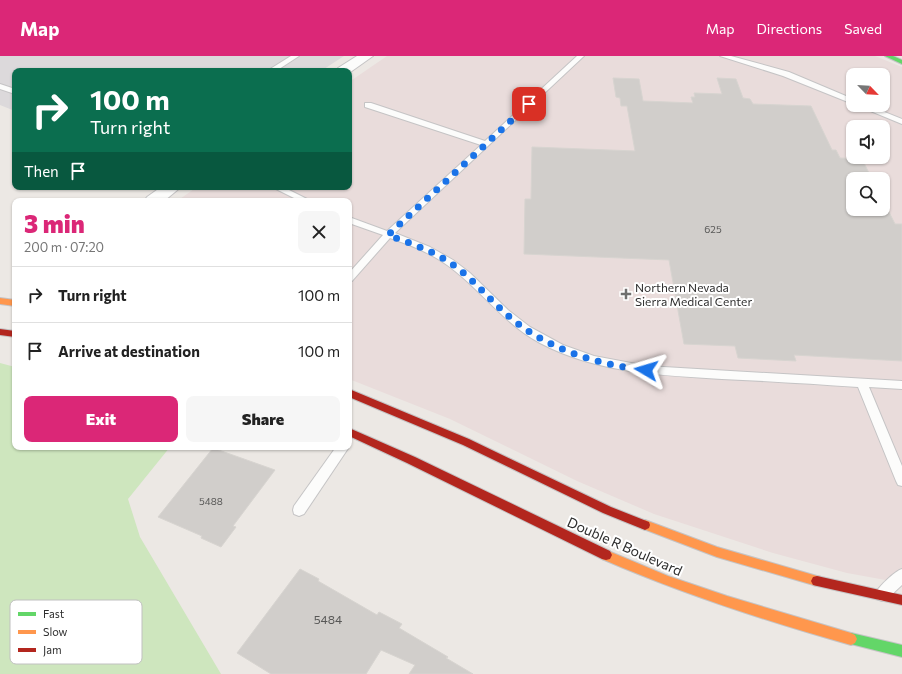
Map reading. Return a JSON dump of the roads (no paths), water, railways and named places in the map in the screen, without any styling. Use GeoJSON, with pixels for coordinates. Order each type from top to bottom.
{"type":"FeatureCollection","features":[{"type":"Feature","properties":{"kind":"main road"},"geometry":{"type":"LineString","coordinates":[[888,56],[902,62]]}},
{"type":"Feature","properties":{"kind":"main road"},"geometry":{"type":"LineString","coordinates":[[0,301],[12,303]]}},
{"type":"Feature","properties":{"kind":"main road"},"geometry":{"type":"LineString","coordinates":[[0,332],[12,334]]}},
{"type":"Feature","properties":{"kind":"main road","name":"Double R Boulevard"},"geometry":{"type":"LineString","coordinates":[[352,394],[466,442],[607,510],[663,533],[778,571],[879,596],[902,600]]}},
{"type":"Feature","properties":{"kind":"main road","name":"Double R Boulevard"},"geometry":{"type":"LineString","coordinates":[[352,435],[388,448],[595,550],[652,575],[718,600],[782,620],[902,651]]}},
{"type":"Feature","properties":{"kind":"street"},"geometry":{"type":"LineString","coordinates":[[348,68],[366,56]]}},
{"type":"Feature","properties":{"kind":"street"},"geometry":{"type":"LineString","coordinates":[[157,198],[168,190]]}},
{"type":"Feature","properties":{"kind":"lane"},"geometry":{"type":"LineString","coordinates":[[276,68],[296,56]]}},
{"type":"Feature","properties":{"kind":"lane"},"geometry":{"type":"LineString","coordinates":[[352,276],[388,235],[581,56]]}},
{"type":"Feature","properties":{"kind":"lane"},"geometry":{"type":"LineString","coordinates":[[723,56],[786,74],[846,99]]}},
{"type":"Feature","properties":{"kind":"lane"},"geometry":{"type":"LineString","coordinates":[[0,86],[12,91]]}},
{"type":"Feature","properties":{"kind":"lane"},"geometry":{"type":"LineString","coordinates":[[368,105],[487,144]]}},
{"type":"Feature","properties":{"kind":"lane"},"geometry":{"type":"LineString","coordinates":[[877,112],[902,122]]}},
{"type":"Feature","properties":{"kind":"lane"},"geometry":{"type":"LineString","coordinates":[[283,190],[300,198]]}},
{"type":"Feature","properties":{"kind":"lane"},"geometry":{"type":"LineString","coordinates":[[352,221],[425,250],[448,262],[468,277],[512,319],[528,331],[561,348],[593,360],[622,367],[646,370],[902,385]]}},
{"type":"Feature","properties":{"kind":"lane"},"geometry":{"type":"LineString","coordinates":[[862,382],[902,481]]}},
{"type":"Feature","properties":{"kind":"lane"},"geometry":{"type":"LineString","coordinates":[[298,510],[340,450]]}},
{"type":"Feature","properties":{"kind":"lane"},"geometry":{"type":"LineString","coordinates":[[879,596],[892,587],[902,575]]}},
{"type":"Feature","properties":{"kind":"place","name":"Northern Nevada Sierra Medical Center"},"geometry":{"type":"Point","coordinates":[626,294]}}]}
